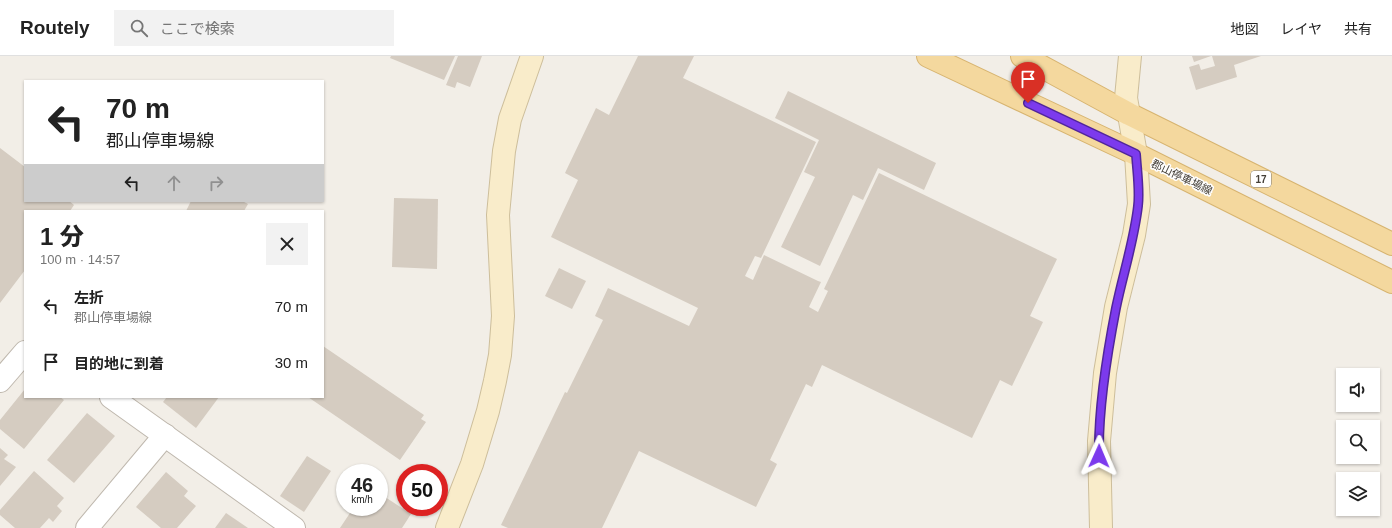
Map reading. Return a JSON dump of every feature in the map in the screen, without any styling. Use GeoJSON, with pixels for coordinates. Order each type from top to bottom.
{"type":"FeatureCollection","features":[{"type":"Feature","properties":{"kind":"main road","name":"郡山停車場線"},"geometry":{"type":"LineString","coordinates":[[928,56],[1136,154],[1392,282]]}},
{"type":"Feature","properties":{"kind":"main road","name":"17"},"geometry":{"type":"LineString","coordinates":[[1022,56],[1129,114],[1392,244]]}},
{"type":"Feature","properties":{"kind":"street"},"geometry":{"type":"LineString","coordinates":[[447,528],[472,464],[488,411],[500,354],[503,316],[498,215],[504,150],[510,119],[532,56]]}},
{"type":"Feature","properties":{"kind":"street"},"geometry":{"type":"LineString","coordinates":[[1101,528],[1099,441],[1105,373],[1116,307],[1134,235],[1139,204],[1136,154],[1126,98],[1130,56]]}},
{"type":"Feature","properties":{"kind":"street"},"geometry":{"type":"LineString","coordinates":[[0,381],[24,353]]}},
{"type":"Feature","properties":{"kind":"street"},"geometry":{"type":"LineString","coordinates":[[112,398],[294,528]]}},
{"type":"Feature","properties":{"kind":"street"},"geometry":{"type":"LineString","coordinates":[[87,528],[165,435]]}},
{"type":"Feature","properties":{"kind":"building"},"geometry":{"type":"Polygon","coordinates":[[[391,56],[455,56],[444,80],[390,58],[391,56]]]}},
{"type":"Feature","properties":{"kind":"building"},"geometry":{"type":"Polygon","coordinates":[[[458,56],[482,56],[470,87],[457,82],[455,88],[446,85],[458,56]]]}},
{"type":"Feature","properties":{"kind":"building"},"geometry":{"type":"Polygon","coordinates":[[[638,56],[694,56],[683,78],[816,142],[761,258],[755,256],[745,276],[753,280],[764,255],[821,282],[809,307],[818,312],[828,291],[824,289],[879,173],[1057,259],[1030,316],[1043,322],[1012,386],[1000,380],[972,438],[822,365],[812,387],[806,384],[770,460],[777,464],[756,507],[639,451],[602,528],[508,528],[501,525],[565,392],[567,393],[603,320],[595,316],[608,288],[689,326],[698,308],[551,237],[578,180],[565,173],[596,108],[609,115],[638,56]]]}},
{"type":"Feature","properties":{"kind":"building"},"geometry":{"type":"Polygon","coordinates":[[[1192,56],[1211,56],[1194,62],[1192,56]]]}},
{"type":"Feature","properties":{"kind":"building"},"geometry":{"type":"Polygon","coordinates":[[[1212,56],[1261,56],[1234,65],[1237,77],[1196,90],[1189,67],[1199,64],[1201,70],[1215,66],[1212,56]]]}},
{"type":"Feature","properties":{"kind":"building"},"geometry":{"type":"Polygon","coordinates":[[[788,91],[936,163],[924,190],[878,168],[863,200],[853,195],[820,266],[781,247],[815,177],[804,172],[819,140],[775,118],[788,91]]]}},
{"type":"Feature","properties":{"kind":"building"},"geometry":{"type":"Polygon","coordinates":[[[0,148],[24,166],[24,202],[70,202],[74,205],[71,210],[24,210],[24,271],[0,303],[0,148]]]}},
{"type":"Feature","properties":{"kind":"building"},"geometry":{"type":"Polygon","coordinates":[[[394,198],[438,199],[437,269],[392,267],[394,198]]]}},
{"type":"Feature","properties":{"kind":"building"},"geometry":{"type":"Polygon","coordinates":[[[190,202],[244,202],[248,204],[245,210],[186,210],[190,202]]]}},
{"type":"Feature","properties":{"kind":"building"},"geometry":{"type":"Polygon","coordinates":[[[559,268],[586,281],[572,309],[545,296],[559,268]]]}},
{"type":"Feature","properties":{"kind":"building"},"geometry":{"type":"Polygon","coordinates":[[[324,347],[424,415],[421,419],[426,422],[400,460],[309,398],[324,398],[324,347]]]}},
{"type":"Feature","properties":{"kind":"building"},"geometry":{"type":"Polygon","coordinates":[[[24,390],[24,398],[61,398],[64,400],[24,449],[0,429],[0,420],[24,390]]]}},
{"type":"Feature","properties":{"kind":"building"},"geometry":{"type":"Polygon","coordinates":[[[166,398],[218,398],[196,428],[163,402],[166,398]]]}},
{"type":"Feature","properties":{"kind":"building"},"geometry":{"type":"Polygon","coordinates":[[[87,413],[115,436],[74,483],[47,460],[87,413]]]}},
{"type":"Feature","properties":{"kind":"building"},"geometry":{"type":"Polygon","coordinates":[[[0,448],[8,455],[4,459],[16,467],[0,486],[0,448]]]}},
{"type":"Feature","properties":{"kind":"building"},"geometry":{"type":"Polygon","coordinates":[[[307,456],[331,471],[304,512],[280,496],[307,456]]]}},
{"type":"Feature","properties":{"kind":"building"},"geometry":{"type":"Polygon","coordinates":[[[34,471],[64,498],[57,506],[62,511],[53,522],[49,518],[40,528],[15,528],[0,515],[0,510],[34,471]]]}},
{"type":"Feature","properties":{"kind":"building"},"geometry":{"type":"Polygon","coordinates":[[[166,472],[188,491],[184,496],[196,506],[177,528],[161,528],[136,507],[166,472]]]}},
{"type":"Feature","properties":{"kind":"building"},"geometry":{"type":"Polygon","coordinates":[[[388,499],[396,504],[396,516],[410,516],[402,528],[340,528],[348,516],[388,516],[388,499]]]}},
{"type":"Feature","properties":{"kind":"building"},"geometry":{"type":"Polygon","coordinates":[[[226,513],[248,528],[215,528],[226,513]]]}},
{"type":"Feature","properties":{"kind":"route"},"geometry":{"type":"LineString","coordinates":[[1028,103],[1136,154],[1139,204],[1134,235],[1116,307],[1105,373],[1099,456]]}}]}
